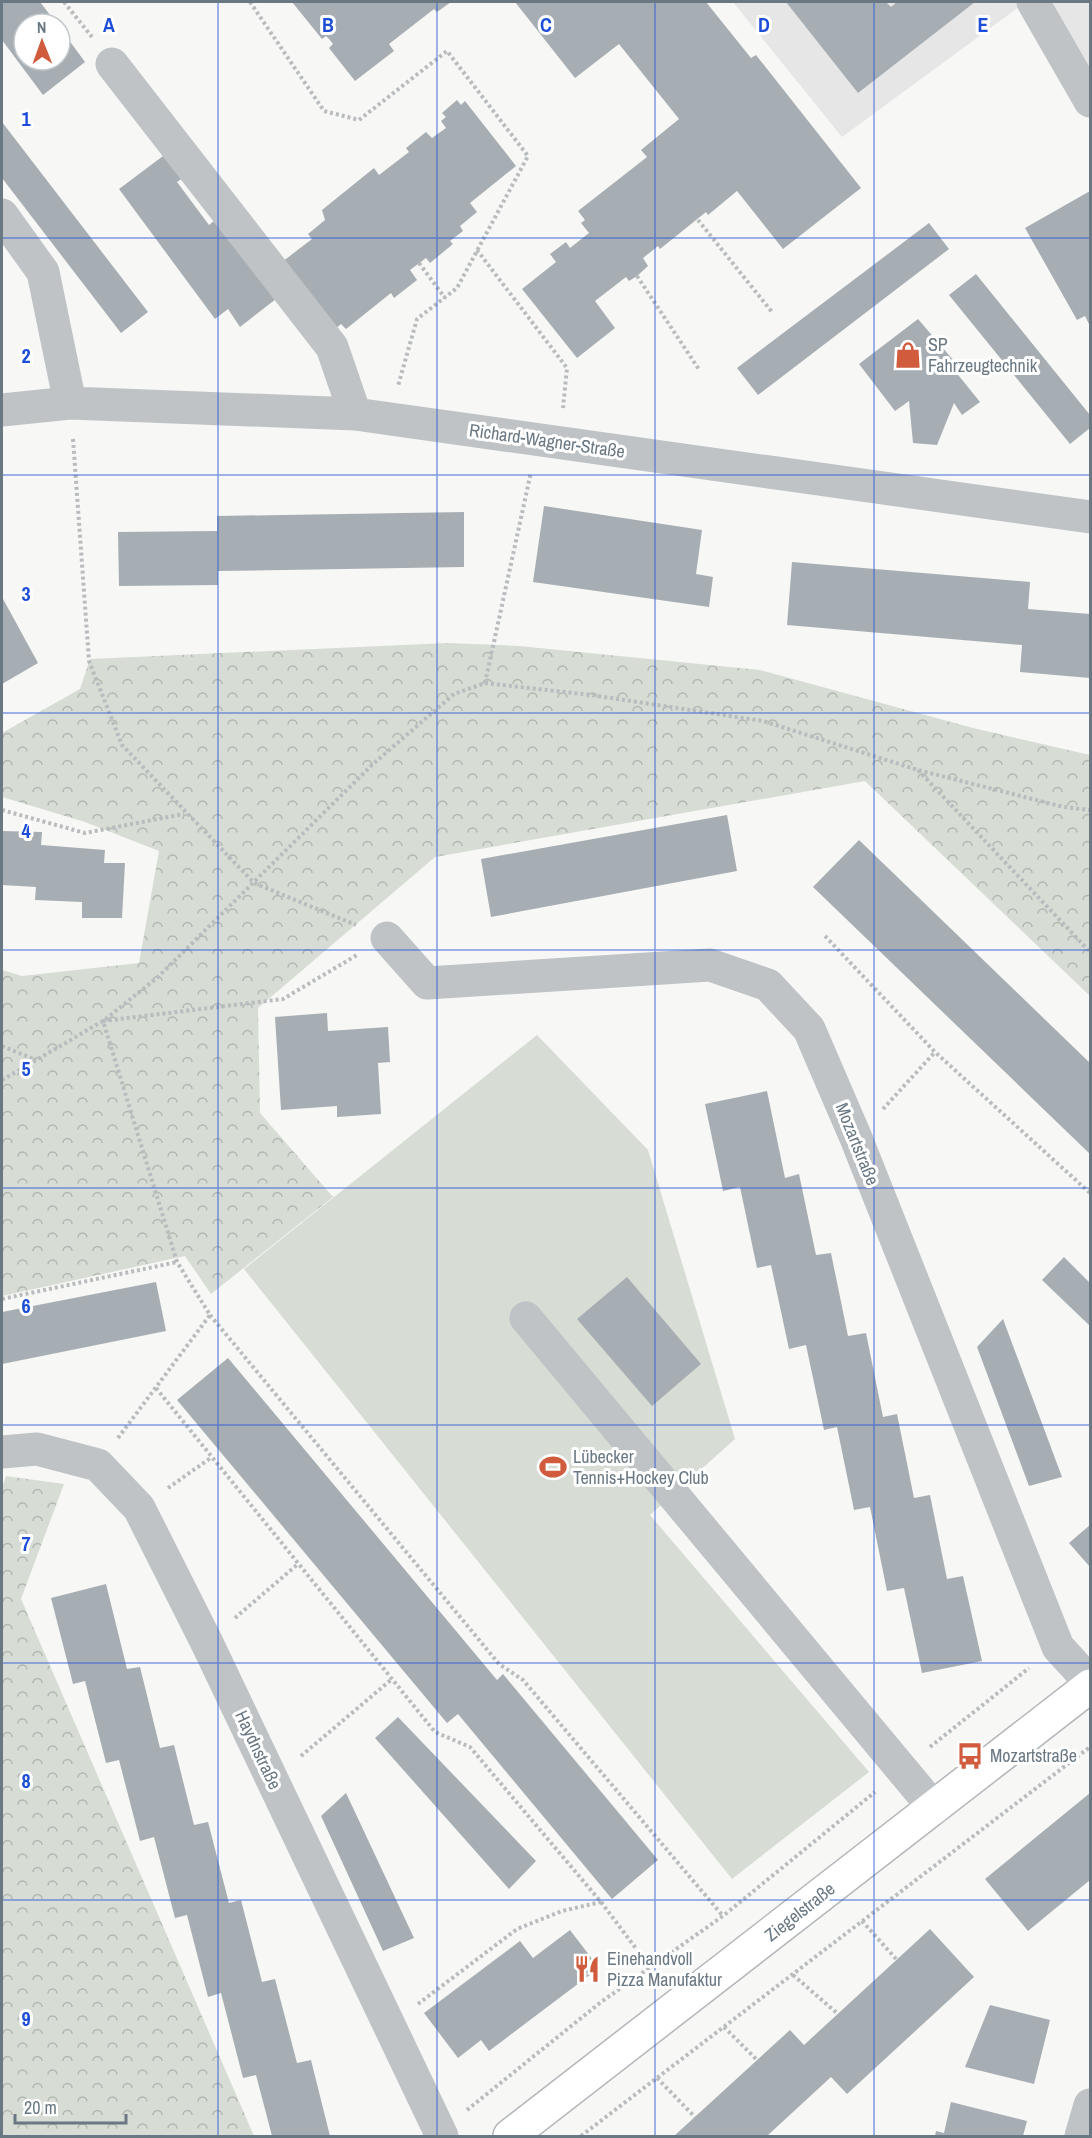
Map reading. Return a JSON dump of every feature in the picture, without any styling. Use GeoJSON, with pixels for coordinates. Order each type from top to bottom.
{"type":"FeatureCollection","features":[{"type":"Feature","properties":{"kind":"main road","name":"Ziegelstraße"},"geometry":{"type":"LineString","coordinates":[[510,2136],[1090,1686]]}},
{"type":"Feature","properties":{"kind":"street"},"geometry":{"type":"LineString","coordinates":[[1033,2],[1090,101]]}},
{"type":"Feature","properties":{"kind":"street"},"geometry":{"type":"LineString","coordinates":[[112,64],[332,347],[355,414]]}},
{"type":"Feature","properties":{"kind":"street"},"geometry":{"type":"LineString","coordinates":[[2,214],[43,272],[70,403]]}},
{"type":"Feature","properties":{"kind":"street","name":"Richard-Wagner-Straße"},"geometry":{"type":"LineString","coordinates":[[2,410],[70,403],[355,414],[1090,517]]}},
{"type":"Feature","properties":{"kind":"street","name":"Mozartstraße"},"geometry":{"type":"LineString","coordinates":[[387,938],[427,983],[710,965],[768,985],[808,1029],[856,1138],[1058,1647],[1090,1682]]}},
{"type":"Feature","properties":{"kind":"street"},"geometry":{"type":"LineString","coordinates":[[526,1318],[934,1808]]}},
{"type":"Feature","properties":{"kind":"street"},"geometry":{"type":"LineString","coordinates":[[2,1452],[37,1449],[98,1465]]}},
{"type":"Feature","properties":{"kind":"street","name":"Haydnstraße"},"geometry":{"type":"LineString","coordinates":[[98,1465],[139,1508],[207,1643],[441,2134]]}},
{"type":"Feature","properties":{"kind":"street"},"geometry":{"type":"LineString","coordinates":[[1082,2136],[1090,2106]]}},
{"type":"Feature","properties":{"kind":"path"},"geometry":{"type":"LineString","coordinates":[[64,2],[112,64]]}},
{"type":"Feature","properties":{"kind":"path"},"geometry":{"type":"LineString","coordinates":[[250,2],[324,111],[359,120],[447,51],[528,156],[457,288],[417,319],[388,419]]}},
{"type":"Feature","properties":{"kind":"path"},"geometry":{"type":"LineString","coordinates":[[698,220],[772,312]]}},
{"type":"Feature","properties":{"kind":"path"},"geometry":{"type":"LineString","coordinates":[[477,250],[567,368],[485,683]]}},
{"type":"Feature","properties":{"kind":"path"},"geometry":{"type":"LineString","coordinates":[[419,263],[444,298]]}},
{"type":"Feature","properties":{"kind":"path"},"geometry":{"type":"LineString","coordinates":[[637,276],[700,371]]}},
{"type":"Feature","properties":{"kind":"path"},"geometry":{"type":"LineString","coordinates":[[70,403],[89,661],[122,745],[185,814],[254,883],[387,938]]}},
{"type":"Feature","properties":{"kind":"path"},"geometry":{"type":"LineString","coordinates":[[2,1080],[103,1021],[159,977],[388,750],[454,694],[485,683],[591,695],[763,722],[918,770],[1064,807],[1090,810]]}},
{"type":"Feature","properties":{"kind":"path"},"geometry":{"type":"LineString","coordinates":[[918,770],[1090,952]]}},
{"type":"Feature","properties":{"kind":"path"},"geometry":{"type":"LineString","coordinates":[[2,810],[85,833],[185,814]]}},
{"type":"Feature","properties":{"kind":"path"},"geometry":{"type":"LineString","coordinates":[[825,936],[935,1052],[1090,1193]]}},
{"type":"Feature","properties":{"kind":"path"},"geometry":{"type":"LineString","coordinates":[[103,1021],[284,999],[387,938]]}},
{"type":"Feature","properties":{"kind":"path"},"geometry":{"type":"LineString","coordinates":[[103,1021],[177,1262],[210,1315],[499,1664],[523,1680],[723,1916]]}},
{"type":"Feature","properties":{"kind":"path"},"geometry":{"type":"LineString","coordinates":[[2,1046],[36,1060]]}},
{"type":"Feature","properties":{"kind":"path"},"geometry":{"type":"LineString","coordinates":[[856,1138],[935,1052]]}},
{"type":"Feature","properties":{"kind":"path"},"geometry":{"type":"LineString","coordinates":[[2,1299],[177,1262]]}},
{"type":"Feature","properties":{"kind":"path"},"geometry":{"type":"LineString","coordinates":[[98,1465],[210,1315]]}},
{"type":"Feature","properties":{"kind":"path"},"geometry":{"type":"LineString","coordinates":[[156,1388],[435,1732],[470,1747],[601,1902],[650,1968]]}},
{"type":"Feature","properties":{"kind":"path"},"geometry":{"type":"LineString","coordinates":[[139,1508],[212,1457]]}},
{"type":"Feature","properties":{"kind":"path"},"geometry":{"type":"LineString","coordinates":[[207,1643],[298,1564]]}},
{"type":"Feature","properties":{"kind":"path"},"geometry":{"type":"LineString","coordinates":[[441,2134],[601,2001],[723,1916],[1008,1683],[1058,1647]]}},
{"type":"Feature","properties":{"kind":"path"},"geometry":{"type":"LineString","coordinates":[[272,1780],[392,1679]]}},
{"type":"Feature","properties":{"kind":"path"},"geometry":{"type":"LineString","coordinates":[[580,2136],[1090,1747]]}},
{"type":"Feature","properties":{"kind":"path"},"geometry":{"type":"LineString","coordinates":[[390,2026],[517,1929],[562,1911],[601,1902]]}},
{"type":"Feature","properties":{"kind":"path"},"geometry":{"type":"LineString","coordinates":[[862,1921],[897,1960]]}},
{"type":"Feature","properties":{"kind":"path"},"geometry":{"type":"LineString","coordinates":[[793,1975],[838,2014]]}},
{"type":"Feature","properties":{"kind":"path"},"geometry":{"type":"LineString","coordinates":[[724,2027],[757,2060]]}},
{"type":"Feature","properties":{"kind":"path"},"geometry":{"type":"LineString","coordinates":[[657,2078],[695,2117]]}},
{"type":"Feature","properties":{"kind":"shaded area"},"geometry":{"type":"Polygon","coordinates":[[[733,2],[1026,2],[842,137],[733,2]]]}},
{"type":"Feature","properties":{"kind":"shaded area"},"geometry":{"type":"Polygon","coordinates":[[[1029,2],[1090,2],[1090,105],[1029,2]]]}},
{"type":"Feature","properties":{"kind":"green space"},"geometry":{"type":"Polygon","coordinates":[[[448,643],[519,646],[760,670],[973,728],[1090,755],[1090,996],[865,781],[435,857],[258,1008],[260,1113],[333,1197],[211,1294],[185,1256],[2,1296],[2,970],[22,976],[139,963],[159,851],[85,822],[2,797],[2,733],[80,689],[90,659],[448,643]]]}},
{"type":"Feature","properties":{"kind":"green space","name":"Lübecker Tennis+Hockey Club"},"geometry":{"type":"Polygon","coordinates":[[[537,1035],[648,1150],[735,1439],[650,1515],[869,1772],[732,1879],[244,1269],[537,1035]]]}},
{"type":"Feature","properties":{"kind":"green space"},"geometry":{"type":"Polygon","coordinates":[[[6,1476],[64,1484],[21,1599],[254,2136],[2,2136],[2,1488],[6,1476]]]}},
{"type":"Feature","properties":{"kind":"building"},"geometry":{"type":"Polygon","coordinates":[[[2,2],[40,2],[48,12],[12,12],[12,53],[2,40],[2,2]]]}},
{"type":"Feature","properties":{"kind":"building"},"geometry":{"type":"Polygon","coordinates":[[[292,2],[451,2],[437,12],[434,9],[389,44],[394,51],[355,81],[329,48],[333,44],[326,36],[322,39],[292,2]]]}},
{"type":"Feature","properties":{"kind":"building"},"geometry":{"type":"Polygon","coordinates":[[[515,2],[706,2],[751,58],[756,55],[861,188],[783,249],[737,191],[708,215],[706,212],[660,249],[658,246],[643,258],[648,266],[637,276],[629,281],[626,277],[595,301],[615,328],[577,358],[522,289],[556,262],[550,254],[566,242],[570,248],[589,233],[581,223],[585,220],[578,211],[647,157],[641,150],[679,119],[619,44],[575,78],[515,2]]]}},
{"type":"Feature","properties":{"kind":"building"},"geometry":{"type":"Polygon","coordinates":[[[786,2],[886,2],[891,7],[897,2],[975,2],[858,93],[786,2]]]}},
{"type":"Feature","properties":{"kind":"building"},"geometry":{"type":"Polygon","coordinates":[[[72,44],[85,62],[43,95],[26,72],[72,72],[72,44]]]}},
{"type":"Feature","properties":{"kind":"building"},"geometry":{"type":"Polygon","coordinates":[[[457,100],[461,105],[465,101],[516,166],[470,203],[477,212],[460,226],[463,231],[450,241],[453,244],[430,263],[426,258],[410,270],[417,280],[394,298],[391,293],[346,329],[341,324],[335,329],[282,262],[312,239],[308,234],[325,220],[322,210],[374,168],[379,175],[409,152],[406,148],[426,132],[432,138],[446,128],[441,121],[446,117],[442,113],[457,100]]]}},
{"type":"Feature","properties":{"kind":"building"},"geometry":{"type":"Polygon","coordinates":[[[2,122],[148,312],[121,333],[2,178],[2,122]]]}},
{"type":"Feature","properties":{"kind":"building"},"geometry":{"type":"Polygon","coordinates":[[[167,153],[186,176],[177,182],[209,225],[215,220],[276,299],[240,327],[228,309],[215,319],[119,189],[167,153]]]}},
{"type":"Feature","properties":{"kind":"building"},"geometry":{"type":"Polygon","coordinates":[[[1090,191],[1090,326],[1085,316],[1077,320],[1025,228],[1090,191]]]}},
{"type":"Feature","properties":{"kind":"building"},"geometry":{"type":"Polygon","coordinates":[[[929,223],[949,249],[758,395],[737,368],[929,223]]]}},
{"type":"Feature","properties":{"kind":"building"},"geometry":{"type":"Polygon","coordinates":[[[976,274],[1090,415],[1090,428],[1070,444],[949,295],[976,274]]]}},
{"type":"Feature","properties":{"kind":"building"},"geometry":{"type":"Polygon","coordinates":[[[918,319],[960,368],[955,371],[980,402],[962,415],[954,403],[937,445],[913,443],[909,401],[895,411],[859,364],[918,319]]]}},
{"type":"Feature","properties":{"kind":"building"},"geometry":{"type":"Polygon","coordinates":[[[544,506],[702,530],[696,574],[713,577],[709,607],[533,582],[544,506]]]}},
{"type":"Feature","properties":{"kind":"building"},"geometry":{"type":"Polygon","coordinates":[[[464,512],[464,567],[218,571],[218,585],[119,586],[118,532],[217,531],[217,516],[464,512]]]}},
{"type":"Feature","properties":{"kind":"building"},"geometry":{"type":"Polygon","coordinates":[[[792,562],[1030,582],[1028,609],[1090,614],[1090,678],[1020,672],[1022,645],[787,625],[792,562]]]}},
{"type":"Feature","properties":{"kind":"building"},"geometry":{"type":"Polygon","coordinates":[[[2,597],[38,663],[2,684],[2,597]]]}},
{"type":"Feature","properties":{"kind":"building"},"geometry":{"type":"Polygon","coordinates":[[[727,815],[737,871],[491,917],[481,859],[727,815]]]}},
{"type":"Feature","properties":{"kind":"building"},"geometry":{"type":"Polygon","coordinates":[[[2,831],[42,832],[41,845],[105,850],[104,863],[125,863],[122,918],[82,918],[82,902],[35,900],[36,887],[2,885],[2,831]]]}},
{"type":"Feature","properties":{"kind":"building"},"geometry":{"type":"Polygon","coordinates":[[[859,840],[1090,1063],[1090,1154],[813,887],[859,840]]]}},
{"type":"Feature","properties":{"kind":"building"},"geometry":{"type":"Polygon","coordinates":[[[327,1013],[328,1031],[388,1027],[390,1062],[378,1063],[381,1114],[337,1117],[337,1106],[281,1110],[275,1017],[327,1013]]]}},
{"type":"Feature","properties":{"kind":"building"},"geometry":{"type":"Polygon","coordinates":[[[767,1091],[785,1178],[799,1174],[816,1255],[831,1253],[848,1336],[866,1333],[883,1417],[897,1414],[914,1498],[930,1495],[947,1579],[963,1576],[982,1661],[922,1673],[904,1588],[887,1591],[870,1507],[854,1510],[837,1427],[824,1430],[806,1345],[789,1349],[771,1265],[757,1268],[740,1187],[723,1191],[705,1104],[767,1091]]]}},
{"type":"Feature","properties":{"kind":"building"},"geometry":{"type":"Polygon","coordinates":[[[1064,1257],[1090,1283],[1090,1326],[1042,1280],[1064,1257]]]}},
{"type":"Feature","properties":{"kind":"building"},"geometry":{"type":"Polygon","coordinates":[[[627,1277],[701,1364],[652,1406],[577,1319],[627,1277]]]}},
{"type":"Feature","properties":{"kind":"building"},"geometry":{"type":"Polygon","coordinates":[[[156,1282],[166,1331],[2,1364],[2,1312],[156,1282]]]}},
{"type":"Feature","properties":{"kind":"building"},"geometry":{"type":"Polygon","coordinates":[[[1003,1319],[1062,1477],[1029,1486],[977,1347],[1003,1319]]]}},
{"type":"Feature","properties":{"kind":"building"},"geometry":{"type":"Polygon","coordinates":[[[228,1358],[497,1680],[503,1674],[658,1860],[612,1899],[458,1714],[447,1723],[177,1400],[228,1358]]]}},
{"type":"Feature","properties":{"kind":"building"},"geometry":{"type":"Polygon","coordinates":[[[1090,1525],[1090,1567],[1069,1543],[1090,1525]]]}},
{"type":"Feature","properties":{"kind":"building"},"geometry":{"type":"Polygon","coordinates":[[[106,1584],[127,1669],[140,1667],[160,1748],[174,1745],[194,1825],[208,1822],[229,1903],[241,1900],[262,1982],[275,1979],[297,2063],[311,2060],[330,2136],[272,2136],[256,2075],[243,2078],[221,1993],[208,1997],[187,1915],[175,1918],[154,1837],[140,1841],[119,1760],[106,1763],[85,1681],[73,1684],[51,1598],[106,1584]]]}},
{"type":"Feature","properties":{"kind":"building"},"geometry":{"type":"Polygon","coordinates":[[[398,1717],[536,1861],[509,1889],[375,1738],[398,1717]]]}},
{"type":"Feature","properties":{"kind":"building"},"geometry":{"type":"Polygon","coordinates":[[[346,1793],[414,1938],[383,1951],[321,1816],[346,1793]]]}},
{"type":"Feature","properties":{"kind":"building"},"geometry":{"type":"Polygon","coordinates":[[[1090,1793],[1090,1880],[1028,1931],[985,1879],[1090,1793]]]}},
{"type":"Feature","properties":{"kind":"building"},"geometry":{"type":"Polygon","coordinates":[[[930,1929],[974,1977],[847,2094],[831,2077],[767,2136],[674,2136],[790,2030],[804,2045],[930,1929]]]}},
{"type":"Feature","properties":{"kind":"building"},"geometry":{"type":"Polygon","coordinates":[[[570,1930],[599,1968],[489,2051],[481,2040],[458,2058],[424,2013],[520,1941],[533,1958],[570,1930]]]}},
{"type":"Feature","properties":{"kind":"building"},"geometry":{"type":"Polygon","coordinates":[[[990,2005],[1050,2020],[1034,2084],[965,2067],[990,2005]]]}},
{"type":"Feature","properties":{"kind":"building"},"geometry":{"type":"Polygon","coordinates":[[[951,2102],[1027,2121],[1023,2136],[935,2136],[936,2131],[944,2133],[951,2102]]]}},
{"type":"Feature","properties":{"kind":"place","name":"SP Fahrzeugtechnik"},"geometry":{"type":"Point","coordinates":[908,355]}},
{"type":"Feature","properties":{"kind":"place","name":"Lübecker Tennis+Hockey Club"},"geometry":{"type":"Point","coordinates":[553,1467]}},
{"type":"Feature","properties":{"kind":"place","name":"Mozartstraße"},"geometry":{"type":"Point","coordinates":[970,1756]}},
{"type":"Feature","properties":{"kind":"place","name":"Einehandvoll Pizza Manufaktur"},"geometry":{"type":"Point","coordinates":[587,1969]}}]}
